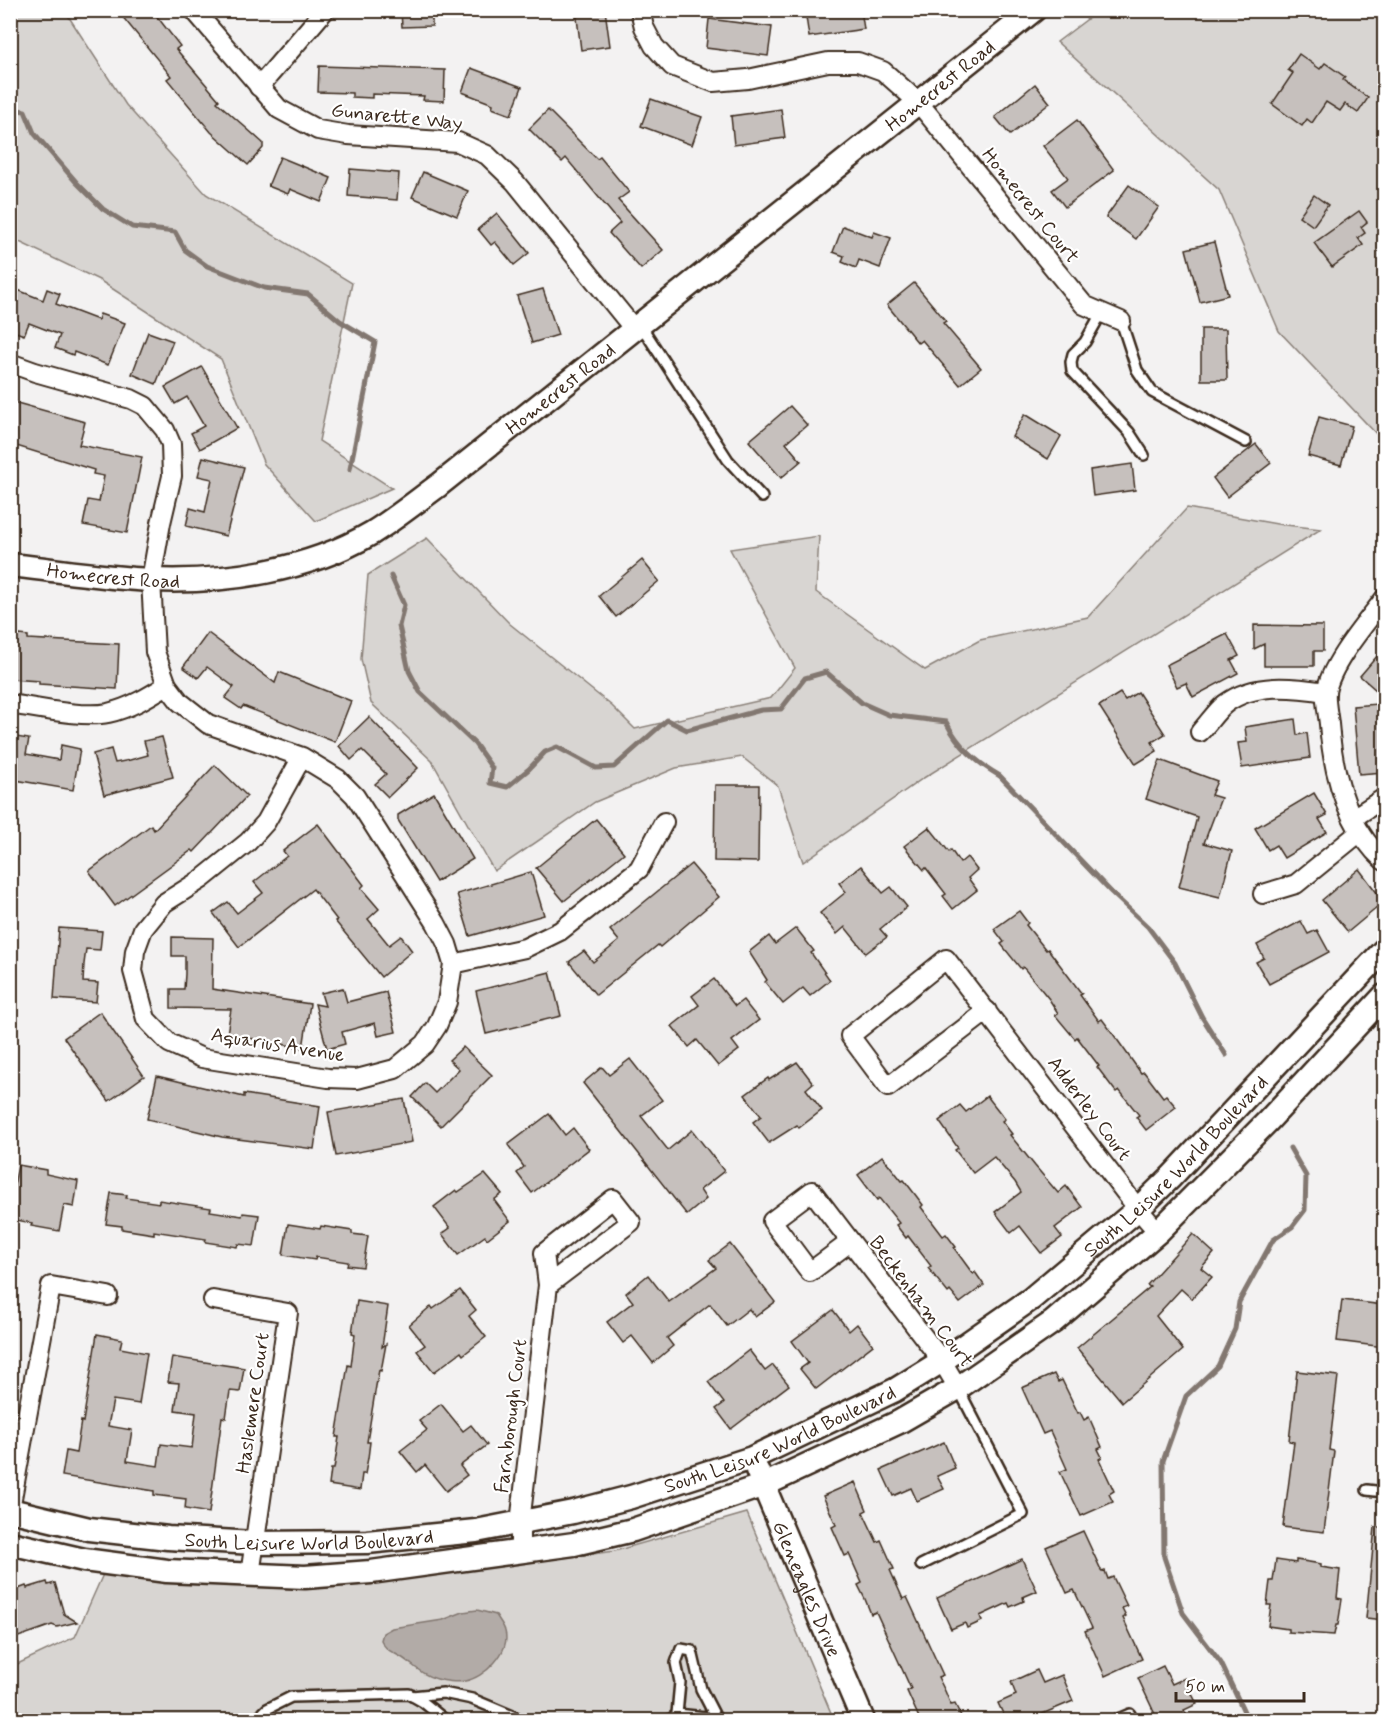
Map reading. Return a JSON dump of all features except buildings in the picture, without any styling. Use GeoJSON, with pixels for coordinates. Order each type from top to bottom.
{"type":"FeatureCollection","features":[{"type":"Feature","properties":{"kind":"street","name":"Gunarette Way"},"geometry":{"type":"LineString","coordinates":[[194,10],[279,109],[318,130],[348,135],[458,142],[487,155],[515,182],[637,326]]}},
{"type":"Feature","properties":{"kind":"street"},"geometry":{"type":"LineString","coordinates":[[259,87],[325,10]]}},
{"type":"Feature","properties":{"kind":"street","name":"Homecrest Court"},"geometry":{"type":"LineString","coordinates":[[640,10],[644,27],[654,46],[672,66],[713,82],[748,79],[828,62],[858,62],[883,71],[918,102],[1084,305],[1121,321]]}},
{"type":"Feature","properties":{"kind":"street","name":"Homecrest Road"},"geometry":{"type":"LineString","coordinates":[[10,565],[151,580],[207,580],[254,574],[315,559],[372,533],[439,485],[1034,10]]}},
{"type":"Feature","properties":{"kind":"street","name":"Aquarius Avenue"},"geometry":{"type":"LineString","coordinates":[[10,363],[131,399],[145,406],[165,430],[171,444],[172,476],[151,580],[154,652],[167,685],[180,702],[208,724],[302,757],[338,779],[355,796],[447,944],[453,964],[447,1002],[437,1026],[425,1044],[395,1069],[357,1078],[328,1078],[202,1058],[169,1043],[146,1019],[133,970],[135,951],[143,930],[164,903],[202,879],[248,842],[266,822],[302,757]]}},
{"type":"Feature","properties":{"kind":"street"},"geometry":{"type":"LineString","coordinates":[[1384,599],[1339,658],[1326,692],[1331,757],[1339,790],[1357,825],[1384,861]]}},
{"type":"Feature","properties":{"kind":"street"},"geometry":{"type":"LineString","coordinates":[[10,704],[66,712],[106,713],[138,703],[167,685]]}},
{"type":"Feature","properties":{"kind":"street"},"geometry":{"type":"LineString","coordinates":[[1200,732],[1225,704],[1252,691],[1291,687],[1326,692]]}},
{"type":"Feature","properties":{"kind":"street"},"geometry":{"type":"LineString","coordinates":[[1263,894],[1296,884],[1384,798]]}},
{"type":"Feature","properties":{"kind":"street"},"geometry":{"type":"LineString","coordinates":[[453,964],[525,948],[560,932],[639,869],[664,822]]}},
{"type":"Feature","properties":{"kind":"street","name":"South Leisure World Boulevard"},"geometry":{"type":"LineString","coordinates":[[10,1510],[89,1529],[168,1538],[254,1543],[367,1542],[476,1531],[520,1523],[631,1497],[752,1458],[895,1390],[942,1362],[1030,1299],[1138,1209],[1171,1177],[1384,950]]}},
{"type":"Feature","properties":{"kind":"street","name":"Adderley Court"},"geometry":{"type":"LineString","coordinates":[[987,1011],[888,1087],[850,1036],[946,959],[987,1011],[1138,1209],[1158,1232]]}},
{"type":"Feature","properties":{"kind":"street","name":"South Leisure World Boulevard"},"geometry":{"type":"LineString","coordinates":[[10,1543],[96,1561],[167,1571],[305,1577],[371,1572],[574,1544],[633,1530],[764,1485],[899,1422],[958,1388],[1053,1322],[1158,1232],[1268,1120],[1384,996]]}},
{"type":"Feature","properties":{"kind":"street","name":"Beckenham Court"},"geometry":{"type":"LineString","coordinates":[[850,1242],[810,1272],[772,1221],[812,1191],[942,1362],[958,1388]]}},
{"type":"Feature","properties":{"kind":"street","name":"Farnborough Court"},"geometry":{"type":"LineString","coordinates":[[520,1552],[520,1523],[548,1285],[544,1253],[613,1199],[632,1222],[548,1285]]}},
{"type":"Feature","properties":{"kind":"street"},"geometry":{"type":"LineString","coordinates":[[10,1510],[51,1286],[108,1296]]}},
{"type":"Feature","properties":{"kind":"street","name":"Haslemere Court"},"geometry":{"type":"LineString","coordinates":[[213,1300],[288,1313],[250,1575]]}},
{"type":"Feature","properties":{"kind":"street","name":"Gleneagles Drive"},"geometry":{"type":"LineString","coordinates":[[752,1458],[863,1720]]}},
{"type":"Feature","properties":{"kind":"lane"},"geometry":{"type":"LineString","coordinates":[[1102,312],[1085,342],[1073,354],[1072,370],[1129,432],[1144,454]]}},
{"type":"Feature","properties":{"kind":"lane"},"geometry":{"type":"LineString","coordinates":[[1121,321],[1137,370],[1152,392],[1246,442]]}},
{"type":"Feature","properties":{"kind":"lane"},"geometry":{"type":"LineString","coordinates":[[637,326],[728,460],[762,497]]}},
{"type":"Feature","properties":{"kind":"lane"},"geometry":{"type":"LineString","coordinates":[[921,1565],[1023,1514],[958,1388]]}},
{"type":"Feature","properties":{"kind":"lane"},"geometry":{"type":"LineString","coordinates":[[1367,1490],[1384,1492]]}},
{"type":"Feature","properties":{"kind":"lane"},"geometry":{"type":"LineString","coordinates":[[681,1649],[692,1651],[701,1689],[716,1719],[674,1717],[681,1682],[676,1663],[681,1649]]}},
{"type":"Feature","properties":{"kind":"lane"},"geometry":{"type":"LineString","coordinates":[[412,1696],[443,1693],[471,1699],[522,1720]]}},
{"type":"Feature","properties":{"kind":"lane"},"geometry":{"type":"LineString","coordinates":[[256,1720],[267,1708],[291,1697],[409,1694],[445,1720]]}},
{"type":"Feature","properties":{"kind":"lane"},"geometry":{"type":"LineString","coordinates":[[1116,1720],[1130,1714]]}},
{"type":"Feature","properties":{"kind":"shaded area"},"geometry":{"type":"Polygon","coordinates":[[[10,11],[65,11],[126,105],[206,194],[352,283],[319,441],[392,488],[316,521],[264,464],[221,359],[99,280],[11,238],[10,11]]]}},
{"type":"Feature","properties":{"kind":"shaded area"},"geometry":{"type":"Polygon","coordinates":[[[1098,11],[1384,11],[1384,442],[1279,331],[1219,190],[1057,42],[1098,11]]]}},
{"type":"Feature","properties":{"kind":"shaded area"},"geometry":{"type":"Polygon","coordinates":[[[1187,508],[1277,524],[1321,529],[922,779],[803,862],[778,786],[742,757],[676,768],[595,802],[494,871],[432,761],[371,703],[361,659],[368,575],[427,538],[510,624],[612,706],[635,729],[771,698],[795,668],[730,549],[819,536],[816,592],[925,670],[980,640],[1088,617],[1187,508]]]}},
{"type":"Feature","properties":{"kind":"shaded area"},"geometry":{"type":"Polygon","coordinates":[[[747,1513],[834,1720],[11,1720],[11,1667],[75,1637],[104,1572],[277,1587],[477,1569],[615,1551],[747,1513]]]}},
{"type":"Feature","properties":{"kind":"shaded area"},"geometry":{"type":"Polygon","coordinates":[[[477,1610],[496,1615],[504,1629],[506,1639],[494,1663],[472,1679],[454,1682],[431,1677],[389,1650],[381,1640],[383,1633],[392,1628],[443,1620],[463,1612],[477,1610]]]}},
{"type":"Feature","properties":{"kind":"waterway"},"geometry":{"type":"LineString","coordinates":[[10,109],[25,111],[34,133],[103,209],[132,227],[175,232],[185,250],[207,266],[264,288],[308,294],[340,321],[375,342],[350,469]]}},
{"type":"Feature","properties":{"kind":"waterway"},"geometry":{"type":"LineString","coordinates":[[391,576],[404,605],[399,626],[409,671],[420,692],[475,744],[492,768],[490,783],[507,787],[545,752],[557,747],[596,768],[614,767],[667,720],[687,730],[761,710],[781,709],[805,678],[826,672],[862,703],[889,715],[946,722],[969,753],[1000,776],[1111,892],[1148,927],[1175,963],[1202,1017],[1226,1055]]}},
{"type":"Feature","properties":{"kind":"waterway"},"geometry":{"type":"LineString","coordinates":[[1248,1720],[1221,1663],[1183,1613],[1164,1557],[1163,1461],[1186,1396],[1218,1366],[1235,1329],[1239,1302],[1273,1240],[1292,1227],[1305,1210],[1306,1176],[1290,1148]]}}]}
